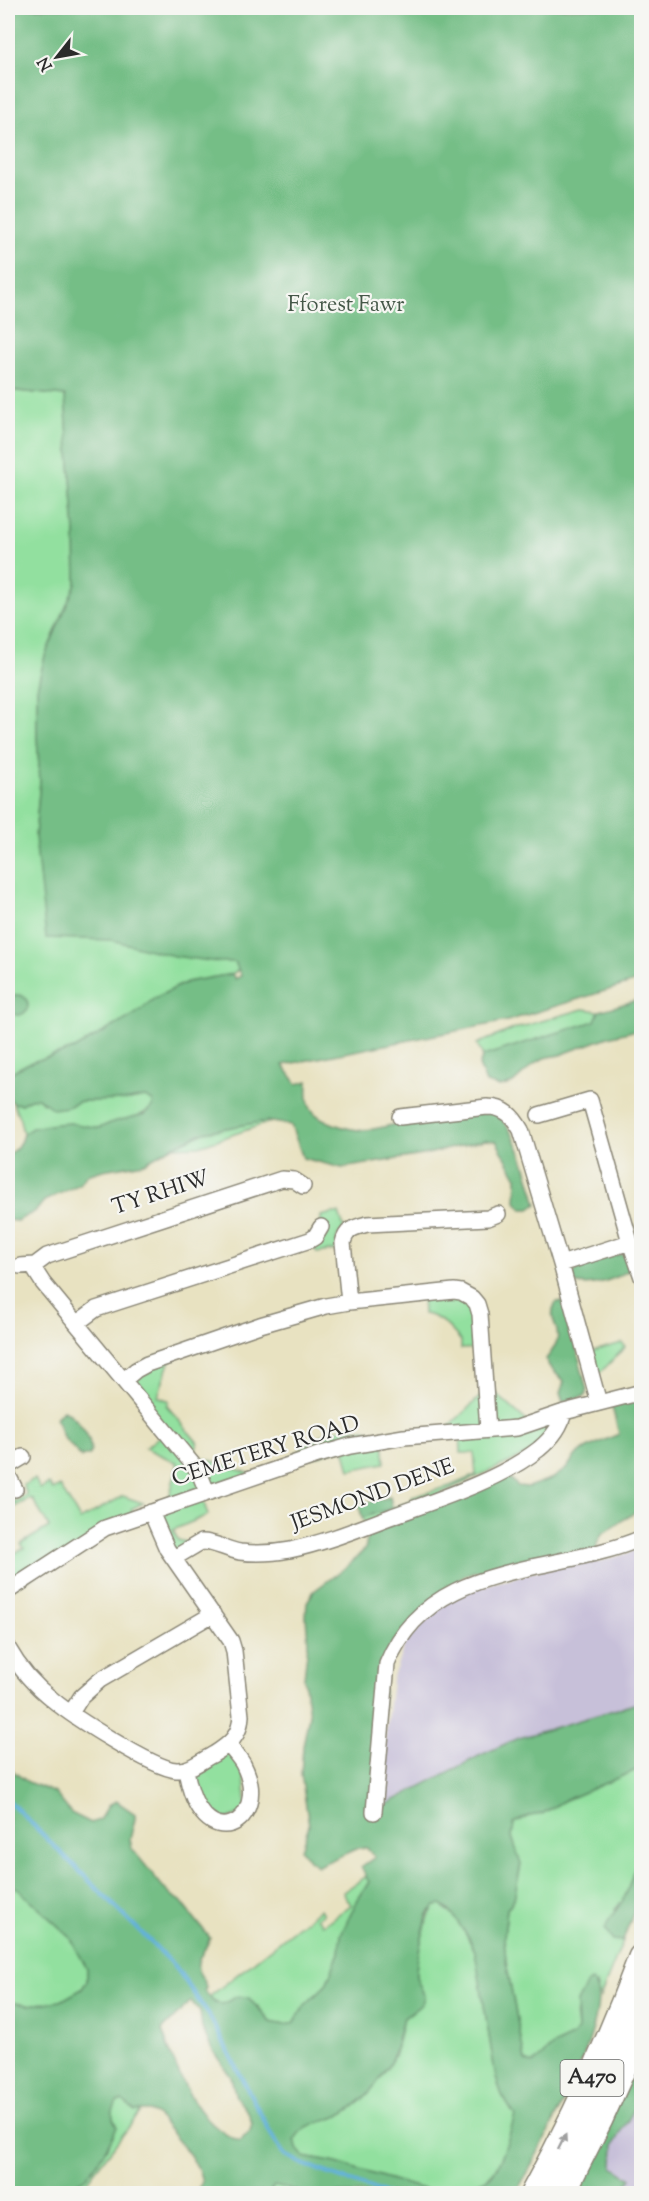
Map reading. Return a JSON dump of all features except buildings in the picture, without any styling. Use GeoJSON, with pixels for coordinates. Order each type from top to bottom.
{"type":"FeatureCollection","features":[{"type":"Feature","properties":{"kind":"highway","name":"A470"},"geometry":{"type":"LineString","coordinates":[[534,2193],[590,2083],[642,1958]]}},
{"type":"Feature","properties":{"kind":"highway","name":"A470"},"geometry":{"type":"LineString","coordinates":[[561,2193],[599,2119],[642,2024]]}},
{"type":"Feature","properties":{"kind":"street"},"geometry":{"type":"LineString","coordinates":[[539,1115],[595,1099],[630,1242],[640,1270]]}},
{"type":"Feature","properties":{"kind":"street"},"geometry":{"type":"LineString","coordinates":[[400,1117],[497,1107],[508,1112],[516,1120],[522,1130],[561,1264],[598,1403]]}},
{"type":"Feature","properties":{"kind":"street","name":"TY RHIW"},"geometry":{"type":"LineString","coordinates":[[207,1492],[199,1472],[28,1265],[47,1256],[282,1179],[294,1180],[303,1186]]}},
{"type":"Feature","properties":{"kind":"street"},"geometry":{"type":"LineString","coordinates":[[349,1302],[343,1243],[344,1237],[351,1229],[367,1224],[484,1226],[498,1214]]}},
{"type":"Feature","properties":{"kind":"street"},"geometry":{"type":"LineString","coordinates":[[77,1323],[96,1309],[312,1245],[321,1227]]}},
{"type":"Feature","properties":{"kind":"street"},"geometry":{"type":"LineString","coordinates":[[561,1264],[630,1242]]}},
{"type":"Feature","properties":{"kind":"street"},"geometry":{"type":"LineString","coordinates":[[124,1380],[147,1364],[261,1324],[326,1306],[454,1291],[472,1298],[480,1314],[488,1430]]}},
{"type":"Feature","properties":{"kind":"street","name":"CEMETERY ROAD"},"geometry":{"type":"LineString","coordinates":[[8,1591],[105,1528],[281,1467],[350,1446],[404,1437],[518,1428],[564,1412],[642,1392]]}},
{"type":"Feature","properties":{"kind":"street","name":"JESMOND DENE"},"geometry":{"type":"LineString","coordinates":[[174,1558],[201,1542],[241,1552],[290,1550],[427,1504],[522,1461],[549,1440],[562,1421],[564,1412]]}},
{"type":"Feature","properties":{"kind":"street"},"geometry":{"type":"LineString","coordinates":[[8,1466],[23,1457]]}},
{"type":"Feature","properties":{"kind":"street"},"geometry":{"type":"LineString","coordinates":[[8,1475],[15,1489]]}},
{"type":"Feature","properties":{"kind":"street"},"geometry":{"type":"LineString","coordinates":[[8,1648],[26,1674],[52,1700],[149,1761],[175,1770],[186,1769],[229,1745],[241,1726],[234,1652],[225,1630],[161,1538],[151,1512]]}},
{"type":"Feature","properties":{"kind":"street"},"geometry":{"type":"LineString","coordinates":[[374,1812],[387,1664],[394,1647],[409,1626],[431,1606],[462,1587],[504,1574],[613,1549],[642,1538]]}},
{"type":"Feature","properties":{"kind":"street"},"geometry":{"type":"LineString","coordinates":[[71,1713],[81,1697],[100,1680],[213,1614]]}},
{"type":"Feature","properties":{"kind":"street"},"geometry":{"type":"LineString","coordinates":[[186,1769],[189,1790],[204,1816],[214,1824],[226,1826],[237,1821],[247,1811],[250,1797],[249,1779],[243,1763],[229,1745]]}},
{"type":"Feature","properties":{"kind":"shaded area"},"geometry":{"type":"Polygon","coordinates":[[[641,1546],[641,1702],[516,1739],[382,1807],[385,1738],[392,1680],[405,1643],[434,1610],[464,1591],[562,1564],[601,1561],[629,1553],[641,1546]]]}},
{"type":"Feature","properties":{"kind":"shaded area"},"geometry":{"type":"Polygon","coordinates":[[[641,2071],[641,2193],[586,2194],[641,2071]]]}},
{"type":"Feature","properties":{"kind":"green space","name":"Fforest Fawr"},"geometry":{"type":"Polygon","coordinates":[[[8,8],[641,8],[641,980],[507,1021],[283,1065],[297,1084],[308,1081],[308,1102],[315,1114],[328,1122],[352,1129],[371,1129],[428,1118],[494,1111],[511,1132],[522,1154],[537,1204],[530,1209],[522,1209],[516,1202],[517,1178],[496,1141],[485,1140],[423,1155],[342,1168],[303,1158],[291,1125],[266,1121],[204,1132],[144,1163],[87,1175],[78,1185],[44,1201],[36,1211],[17,1221],[8,1220],[8,1155],[18,1146],[23,1134],[32,1128],[55,1124],[70,1123],[99,1128],[145,1114],[153,1107],[153,1101],[145,1097],[129,1100],[81,1101],[67,1107],[53,1109],[38,1098],[21,1104],[13,1103],[8,1097],[8,1074],[29,1063],[74,1049],[134,1015],[155,998],[187,982],[232,974],[235,979],[241,976],[235,962],[174,956],[112,940],[46,938],[35,837],[40,781],[37,688],[45,656],[76,583],[75,532],[65,396],[8,390],[8,8]]]}},
{"type":"Feature","properties":{"kind":"green space"},"geometry":{"type":"Polygon","coordinates":[[[8,390],[65,396],[75,532],[76,583],[45,656],[37,689],[40,781],[35,837],[106,938],[241,961],[242,968],[232,974],[187,982],[155,998],[134,1015],[74,1049],[29,1063],[8,1074],[8,390]]]}},
{"type":"Feature","properties":{"kind":"green space"},"geometry":{"type":"Polygon","coordinates":[[[14,995],[22,995],[28,1001],[28,1009],[22,1015],[14,1015],[8,1009],[8,1001],[14,995]]]}},
{"type":"Feature","properties":{"kind":"green space"},"geometry":{"type":"Polygon","coordinates":[[[641,999],[641,1029],[544,1058],[513,1083],[500,1087],[486,1083],[479,1065],[483,1056],[595,1021],[599,1011],[641,999]]]}},
{"type":"Feature","properties":{"kind":"green space"},"geometry":{"type":"Polygon","coordinates":[[[583,1009],[599,1011],[595,1021],[483,1056],[477,1044],[511,1030],[583,1009]]]}},
{"type":"Feature","properties":{"kind":"green space"},"geometry":{"type":"Polygon","coordinates":[[[145,1097],[153,1101],[153,1107],[139,1115],[101,1127],[49,1126],[23,1134],[13,1103],[21,1104],[38,1098],[43,1103],[67,1107],[81,1101],[129,1100],[145,1097]]]}},
{"type":"Feature","properties":{"kind":"green space"},"geometry":{"type":"Polygon","coordinates":[[[270,1122],[199,1146],[172,1147],[204,1132],[270,1122]]]}},
{"type":"Feature","properties":{"kind":"green space"},"geometry":{"type":"Polygon","coordinates":[[[339,1213],[344,1228],[337,1237],[336,1250],[317,1253],[310,1240],[321,1227],[321,1216],[339,1213]]]}},
{"type":"Feature","properties":{"kind":"green space"},"geometry":{"type":"Polygon","coordinates":[[[622,1254],[627,1259],[630,1270],[617,1277],[588,1285],[574,1283],[571,1278],[586,1263],[622,1254]]]}},
{"type":"Feature","properties":{"kind":"green space"},"geometry":{"type":"Polygon","coordinates":[[[422,1293],[467,1295],[483,1348],[461,1349],[461,1341],[449,1327],[434,1317],[423,1314],[422,1293]]]}},
{"type":"Feature","properties":{"kind":"green space"},"geometry":{"type":"Polygon","coordinates":[[[556,1302],[565,1302],[587,1391],[585,1396],[563,1402],[560,1393],[564,1382],[549,1366],[546,1359],[557,1340],[558,1333],[553,1317],[556,1302]]]}},
{"type":"Feature","properties":{"kind":"green space"},"geometry":{"type":"Polygon","coordinates":[[[622,1343],[625,1347],[592,1378],[585,1353],[622,1343]]]}},
{"type":"Feature","properties":{"kind":"green space"},"geometry":{"type":"Polygon","coordinates":[[[171,1356],[158,1396],[169,1401],[167,1406],[198,1443],[194,1455],[257,1476],[201,1494],[208,1515],[173,1530],[178,1540],[194,1544],[174,1558],[151,1512],[167,1506],[178,1463],[145,1448],[166,1431],[124,1380],[171,1356]]]}},
{"type":"Feature","properties":{"kind":"green space"},"geometry":{"type":"Polygon","coordinates":[[[485,1384],[529,1423],[564,1412],[539,1449],[367,1526],[362,1518],[412,1501],[412,1497],[450,1486],[476,1475],[474,1453],[461,1453],[460,1432],[442,1433],[485,1392],[485,1384]]]}},
{"type":"Feature","properties":{"kind":"green space"},"geometry":{"type":"Polygon","coordinates":[[[641,1392],[641,1508],[602,1534],[597,1543],[596,1553],[497,1576],[477,1571],[460,1579],[436,1600],[380,1663],[378,1677],[384,1691],[374,1811],[516,1739],[641,1702],[641,1768],[563,1801],[542,1814],[529,1816],[514,1823],[512,1837],[521,1864],[514,1899],[507,1909],[504,1937],[506,1962],[525,2061],[533,2064],[553,2046],[572,2037],[578,2029],[577,2002],[587,1983],[591,1981],[598,1996],[595,2020],[586,2051],[572,2085],[516,2193],[465,2193],[464,2187],[470,2183],[484,2181],[494,2172],[505,2148],[515,2116],[502,2095],[496,2078],[475,1951],[469,1938],[449,1910],[441,1905],[435,1906],[430,1911],[418,1956],[416,1976],[424,1994],[423,2001],[403,2020],[393,2057],[387,2068],[360,2102],[346,2112],[309,2126],[295,2139],[297,2149],[304,2157],[336,2163],[436,2193],[311,2194],[274,2186],[269,2193],[196,2193],[202,2181],[198,2168],[190,2155],[156,2114],[149,2111],[135,2111],[122,2101],[117,2102],[112,2114],[117,2127],[103,2154],[86,2177],[73,2186],[68,2193],[8,2193],[8,2002],[28,2005],[61,2001],[82,1989],[87,1981],[87,1969],[70,1937],[8,1880],[8,1764],[14,1772],[28,1782],[55,1793],[71,1813],[91,1823],[99,1820],[109,1805],[116,1801],[135,1814],[130,1839],[132,1849],[168,1893],[181,1901],[210,1938],[198,1966],[206,1988],[204,1991],[215,2003],[222,2004],[238,1996],[249,1998],[270,2022],[285,2025],[294,2023],[305,2005],[326,1985],[339,1953],[341,1935],[369,1882],[361,1867],[375,1857],[367,1848],[358,1848],[318,1866],[309,1860],[301,1849],[309,1825],[301,1774],[309,1715],[304,1678],[308,1643],[307,1602],[314,1591],[349,1565],[365,1549],[368,1536],[367,1526],[502,1472],[518,1486],[528,1487],[553,1478],[566,1469],[576,1455],[619,1434],[610,1399],[641,1392]],[[191,2001],[162,2030],[181,2079],[200,2110],[225,2134],[240,2141],[250,2131],[252,2123],[248,2112],[236,2097],[231,2077],[213,2051],[202,2028],[200,2012],[191,2001]]]}},
{"type":"Feature","properties":{"kind":"green space"},"geometry":{"type":"Polygon","coordinates":[[[63,1410],[74,1418],[87,1435],[91,1448],[90,1455],[81,1457],[63,1437],[56,1418],[63,1410]]]}},
{"type":"Feature","properties":{"kind":"green space"},"geometry":{"type":"Polygon","coordinates":[[[346,1428],[364,1429],[389,1439],[383,1440],[385,1463],[350,1470],[344,1448],[281,1467],[319,1437],[346,1428]]]}},
{"type":"Feature","properties":{"kind":"green space"},"geometry":{"type":"Polygon","coordinates":[[[35,1479],[40,1489],[49,1484],[53,1490],[60,1486],[80,1520],[123,1496],[143,1503],[131,1509],[134,1517],[8,1591],[8,1557],[24,1548],[21,1544],[49,1527],[32,1498],[8,1510],[8,1495],[14,1502],[27,1495],[23,1485],[35,1479]]]}},
{"type":"Feature","properties":{"kind":"green space"},"geometry":{"type":"Polygon","coordinates":[[[390,1497],[392,1508],[362,1518],[359,1504],[390,1497]]]}},
{"type":"Feature","properties":{"kind":"green space"},"geometry":{"type":"Polygon","coordinates":[[[229,1745],[243,1763],[247,1811],[214,1824],[186,1769],[229,1745]]]}},
{"type":"Feature","properties":{"kind":"green space"},"geometry":{"type":"Polygon","coordinates":[[[641,1768],[641,1859],[624,1900],[615,1909],[612,1940],[623,1941],[600,1998],[596,1984],[576,2013],[578,2029],[572,2037],[553,2046],[533,2064],[525,2061],[506,1962],[504,1937],[507,1909],[514,1899],[521,1864],[512,1837],[514,1823],[529,1816],[542,1814],[563,1801],[641,1768]]]}},
{"type":"Feature","properties":{"kind":"green space"},"geometry":{"type":"Polygon","coordinates":[[[641,1859],[641,1892],[623,1941],[612,1940],[605,1930],[611,1916],[624,1898],[635,1868],[641,1859]]]}},
{"type":"Feature","properties":{"kind":"green space"},"geometry":{"type":"Polygon","coordinates":[[[367,1876],[369,1882],[341,1935],[339,1953],[326,1985],[305,2005],[294,2023],[285,2025],[270,2022],[258,2006],[225,2005],[209,1997],[320,1909],[323,1914],[317,1918],[323,1925],[351,1905],[343,1892],[367,1876]]]}},
{"type":"Feature","properties":{"kind":"green space"},"geometry":{"type":"Polygon","coordinates":[[[8,1880],[70,1937],[87,1969],[87,1981],[82,1989],[61,2001],[28,2005],[8,2002],[8,1880]]]}},
{"type":"Feature","properties":{"kind":"green space"},"geometry":{"type":"Polygon","coordinates":[[[441,1905],[456,1917],[475,1951],[496,2078],[502,2095],[515,2116],[497,2166],[485,2180],[464,2187],[465,2193],[436,2193],[336,2163],[304,2157],[297,2149],[295,2139],[300,2130],[340,2115],[362,2100],[386,2070],[395,2054],[403,2019],[417,2008],[424,1995],[416,1979],[418,1957],[428,1919],[435,1906],[441,1905]]]}},
{"type":"Feature","properties":{"kind":"green space"},"geometry":{"type":"Polygon","coordinates":[[[641,2053],[641,2097],[614,2145],[613,2167],[631,2179],[620,2193],[574,2194],[641,2053]]]}},
{"type":"Feature","properties":{"kind":"green space"},"geometry":{"type":"Polygon","coordinates":[[[122,2101],[142,2110],[78,2193],[68,2194],[73,2186],[86,2177],[99,2160],[117,2127],[112,2114],[117,2102],[122,2101]]]}},
{"type":"Feature","properties":{"kind":"green space"},"geometry":{"type":"Polygon","coordinates":[[[274,2186],[308,2192],[311,2193],[269,2194],[274,2186]]]}},
{"type":"Feature","properties":{"kind":"waterway"},"geometry":{"type":"LineString","coordinates":[[8,1800],[175,1966],[210,2017],[274,2140],[284,2154],[302,2164],[387,2194]]}}]}
